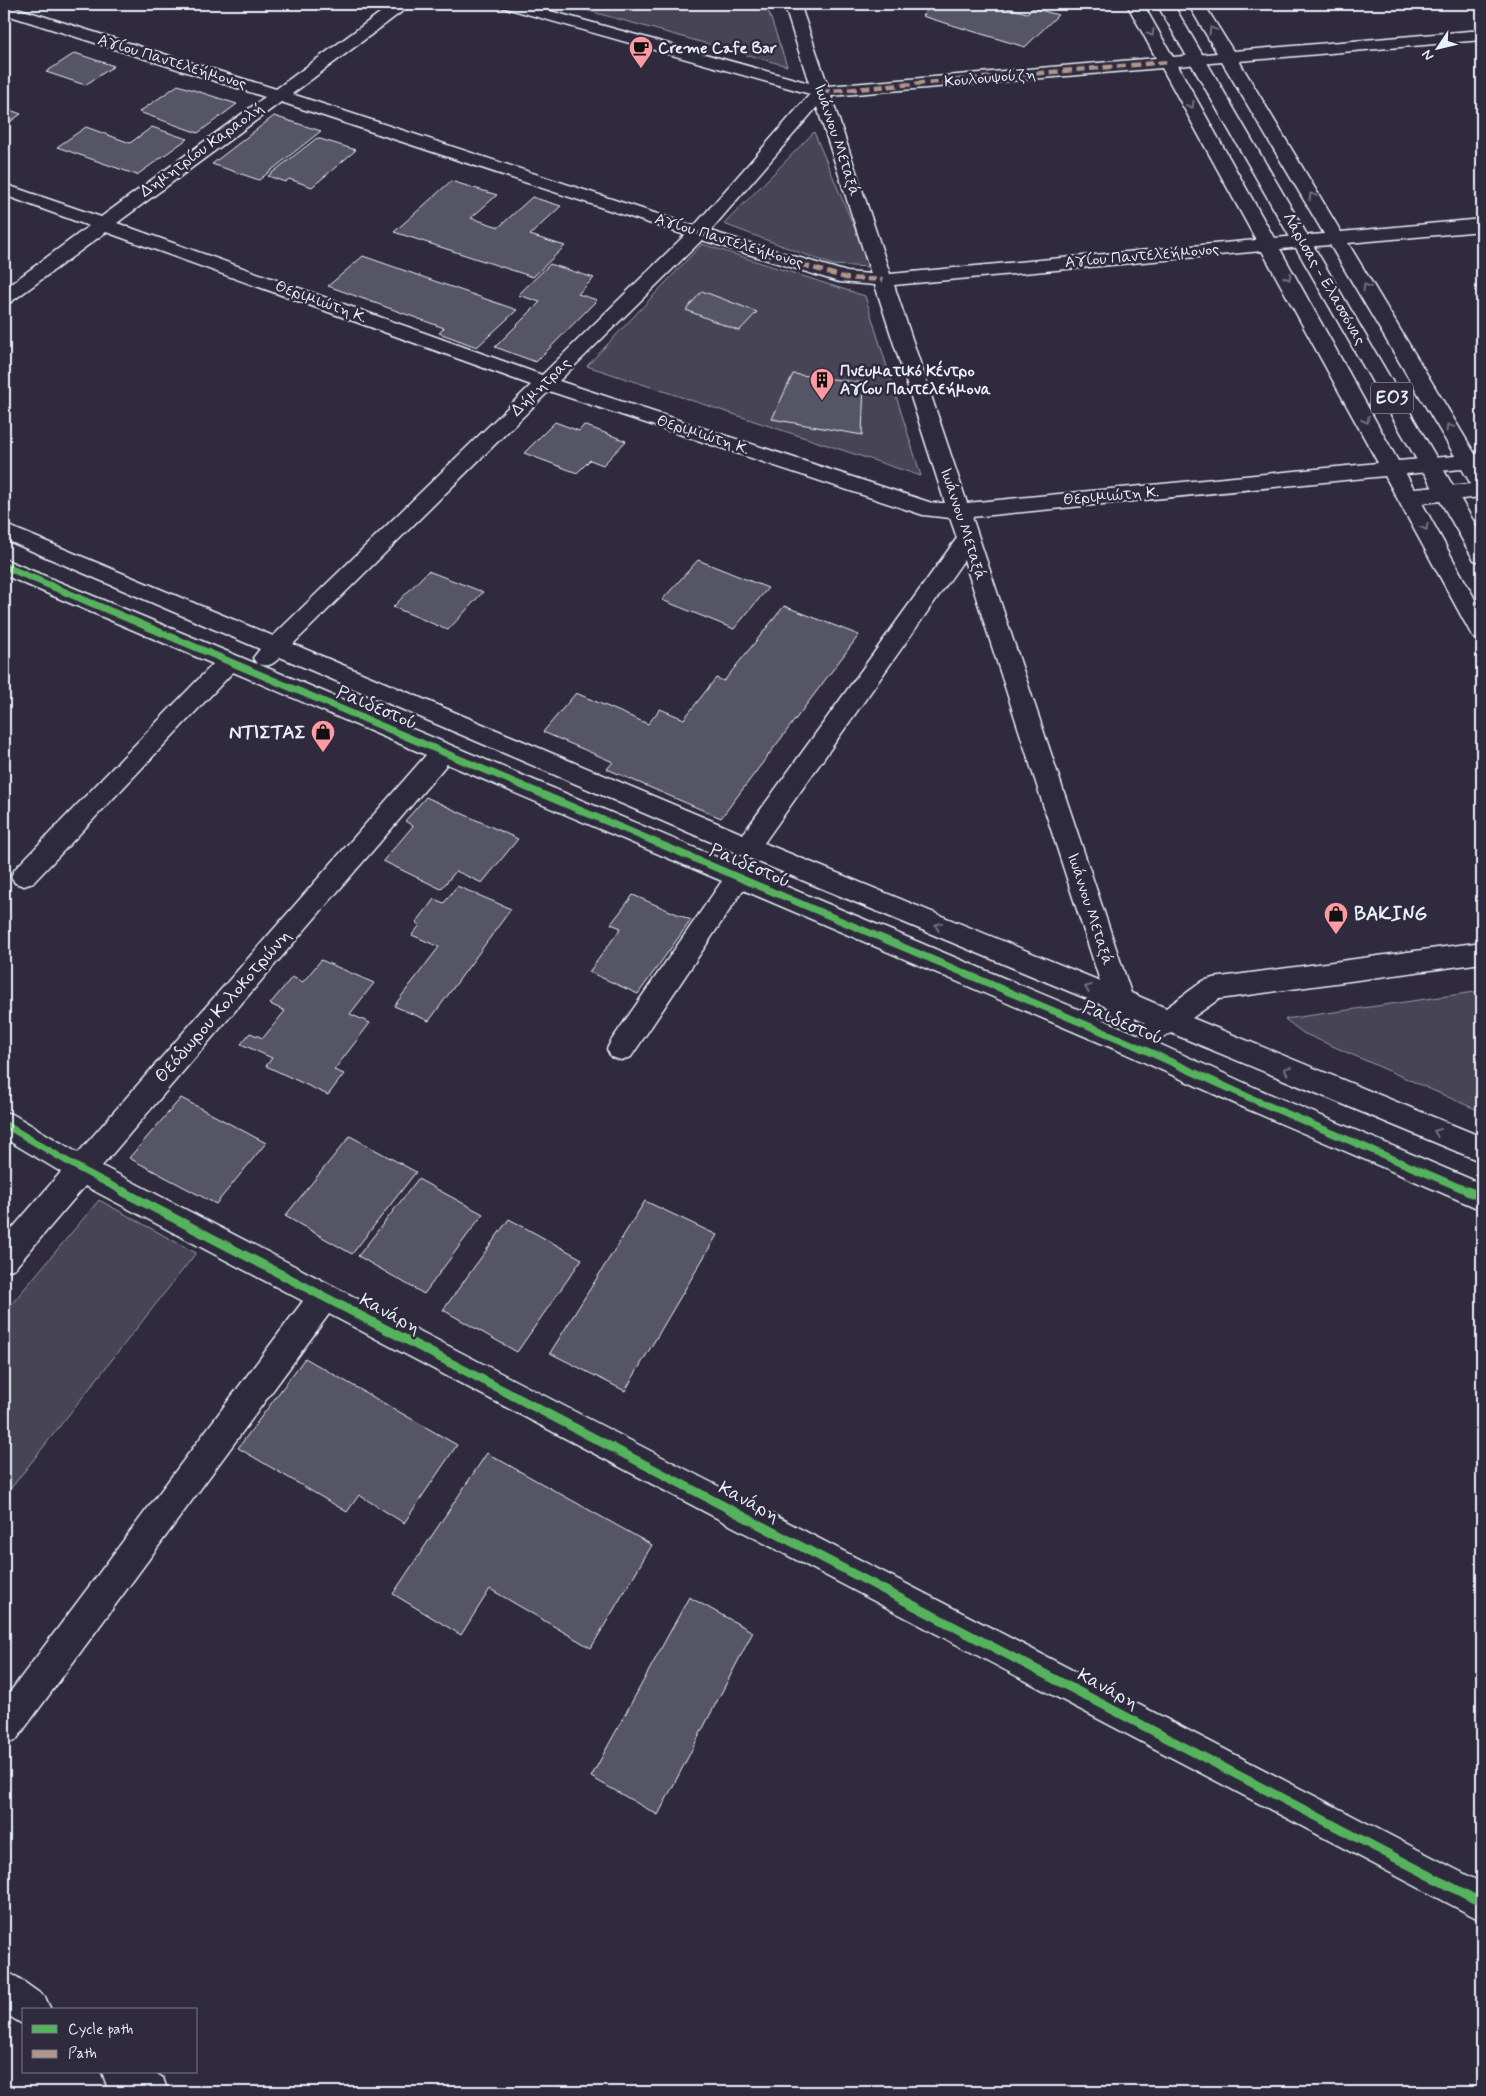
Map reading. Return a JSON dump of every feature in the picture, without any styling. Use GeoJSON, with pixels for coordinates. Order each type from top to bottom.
{"type":"FeatureCollection","features":[{"type":"Feature","properties":{"kind":"main road","name":"Δημητρίου Καραολή"},"geometry":{"type":"LineString","coordinates":[[4,298],[402,4]]}},
{"type":"Feature","properties":{"kind":"main road","name":"Κουλουψούζη"},"geometry":{"type":"LineString","coordinates":[[508,4],[821,92],[1482,35]]}},
{"type":"Feature","properties":{"kind":"main road","name":"Ιωάννου Μεταξά"},"geometry":{"type":"LineString","coordinates":[[792,4],[1134,1045]]}},
{"type":"Feature","properties":{"kind":"main road"},"geometry":{"type":"LineString","coordinates":[[1135,4],[1394,469],[1482,632]]}},
{"type":"Feature","properties":{"kind":"main road","name":"Λάρισας - Ελασσόνας"},"geometry":{"type":"LineString","coordinates":[[1165,4],[1482,555]]}},
{"type":"Feature","properties":{"kind":"main road"},"geometry":{"type":"LineString","coordinates":[[1196,4],[1337,238],[1476,461],[1482,484]]}},
{"type":"Feature","properties":{"kind":"main road","name":"Αγίου Παντελεήμονος"},"geometry":{"type":"LineString","coordinates":[[4,9],[278,94],[698,233],[846,278],[883,280],[1482,225]]}},
{"type":"Feature","properties":{"kind":"main road","name":"Δήμητρας"},"geometry":{"type":"LineString","coordinates":[[252,672],[276,646],[698,233],[821,92]]}},
{"type":"Feature","properties":{"kind":"main road","name":"Θεριμιώτη Κ."},"geometry":{"type":"LineString","coordinates":[[4,189],[545,383],[931,510],[959,511],[1476,461]]}},
{"type":"Feature","properties":{"kind":"main road"},"geometry":{"type":"LineString","coordinates":[[1409,497],[1482,490]]}},
{"type":"Feature","properties":{"kind":"main road","name":"Ραιδεστού"},"geometry":{"type":"LineString","coordinates":[[4,531],[748,847],[1482,1150]]}},
{"type":"Feature","properties":{"kind":"main road"},"geometry":{"type":"LineString","coordinates":[[748,847],[968,538]]}},
{"type":"Feature","properties":{"kind":"main road","name":"Ραιδεστού"},"geometry":{"type":"LineString","coordinates":[[4,566],[1134,1045],[1248,1097],[1482,1197]]}},
{"type":"Feature","properties":{"kind":"main road"},"geometry":{"type":"LineString","coordinates":[[24,876],[229,662]]}},
{"type":"Feature","properties":{"kind":"main road","name":"Θεόδωρου Κολοκοτρώνη"},"geometry":{"type":"LineString","coordinates":[[4,1259],[442,753]]}},
{"type":"Feature","properties":{"kind":"main road"},"geometry":{"type":"LineString","coordinates":[[621,1049],[738,878]]}},
{"type":"Feature","properties":{"kind":"main road"},"geometry":{"type":"LineString","coordinates":[[1134,1045],[1213,989],[1482,952]]}},
{"type":"Feature","properties":{"kind":"main road","name":"Κανάρη"},"geometry":{"type":"LineString","coordinates":[[4,1124],[82,1170],[1482,1904]]}},
{"type":"Feature","properties":{"kind":"main road"},"geometry":{"type":"LineString","coordinates":[[4,1728],[324,1297]]}},
{"type":"Feature","properties":{"kind":"main road"},"geometry":{"type":"LineString","coordinates":[[4,1990],[29,2008]]}},
{"type":"Feature","properties":{"kind":"main road"},"geometry":{"type":"LineString","coordinates":[[123,2074],[149,2092]]}},
{"type":"Feature","properties":{"kind":"shaded area"},"geometry":{"type":"Polygon","coordinates":[[[564,4],[766,4],[787,66],[564,4]]]}},
{"type":"Feature","properties":{"kind":"shaded area"},"geometry":{"type":"Polygon","coordinates":[[[814,132],[871,267],[833,265],[724,224],[814,132]]]}},
{"type":"Feature","properties":{"kind":"shaded area"},"geometry":{"type":"Polygon","coordinates":[[[702,244],[865,296],[921,476],[587,366],[702,244]]]}},
{"type":"Feature","properties":{"kind":"shaded area"},"geometry":{"type":"Polygon","coordinates":[[[1482,991],[1482,1112],[1303,1033],[1285,1019],[1482,991]]]}},
{"type":"Feature","properties":{"kind":"shaded area"},"geometry":{"type":"Polygon","coordinates":[[[99,1200],[196,1253],[4,1497],[4,1313],[99,1200]]]}},
{"type":"Feature","properties":{"kind":"building"},"geometry":{"type":"Polygon","coordinates":[[[933,4],[994,4],[1027,13],[1033,8],[1058,15],[1025,47],[922,16],[933,4]]]}},
{"type":"Feature","properties":{"kind":"building"},"geometry":{"type":"Polygon","coordinates":[[[75,53],[114,66],[85,85],[46,72],[75,53]]]}},
{"type":"Feature","properties":{"kind":"building"},"geometry":{"type":"Polygon","coordinates":[[[178,85],[237,104],[198,133],[139,112],[178,85]]]}},
{"type":"Feature","properties":{"kind":"building"},"geometry":{"type":"Polygon","coordinates":[[[4,108],[21,114],[4,126],[4,108]]]}},
{"type":"Feature","properties":{"kind":"building"},"geometry":{"type":"Polygon","coordinates":[[[274,116],[321,131],[259,180],[212,164],[274,116]]]}},
{"type":"Feature","properties":{"kind":"building"},"geometry":{"type":"Polygon","coordinates":[[[86,127],[130,143],[152,127],[187,139],[137,175],[57,147],[86,127]]]}},
{"type":"Feature","properties":{"kind":"building"},"geometry":{"type":"Polygon","coordinates":[[[317,138],[356,150],[312,187],[289,179],[285,182],[268,176],[317,138]]]}},
{"type":"Feature","properties":{"kind":"building"},"geometry":{"type":"Polygon","coordinates":[[[451,181],[497,195],[471,218],[499,227],[532,197],[561,206],[530,235],[565,246],[533,277],[394,232],[451,181]]]}},
{"type":"Feature","properties":{"kind":"building"},"geometry":{"type":"Polygon","coordinates":[[[363,256],[517,310],[477,347],[439,333],[444,328],[328,286],[363,256]]]}},
{"type":"Feature","properties":{"kind":"building"},"geometry":{"type":"Polygon","coordinates":[[[550,264],[594,278],[578,294],[597,300],[536,362],[495,347],[540,302],[518,295],[550,264]]]}},
{"type":"Feature","properties":{"kind":"building"},"geometry":{"type":"Polygon","coordinates":[[[702,291],[757,312],[739,331],[686,310],[702,291]]]}},
{"type":"Feature","properties":{"kind":"building","name":"Πνευματικό Κέντρο Αγίου Παντελεήμονα"},"geometry":{"type":"Polygon","coordinates":[[[793,374],[864,383],[862,435],[772,419],[793,374]]]}},
{"type":"Feature","properties":{"kind":"building"},"geometry":{"type":"Polygon","coordinates":[[[555,422],[579,431],[584,425],[626,441],[603,465],[590,460],[577,473],[524,453],[555,422]]]}},
{"type":"Feature","properties":{"kind":"building"},"geometry":{"type":"Polygon","coordinates":[[[698,560],[768,588],[734,629],[662,600],[698,560]]]}},
{"type":"Feature","properties":{"kind":"building"},"geometry":{"type":"Polygon","coordinates":[[[428,571],[483,592],[448,630],[393,607],[428,571]]]}},
{"type":"Feature","properties":{"kind":"building"},"geometry":{"type":"Polygon","coordinates":[[[784,606],[859,635],[721,818],[607,769],[613,762],[543,732],[576,693],[648,724],[660,709],[684,719],[716,678],[724,681],[784,606]]]}},
{"type":"Feature","properties":{"kind":"building"},"geometry":{"type":"Polygon","coordinates":[[[426,797],[518,839],[482,883],[456,871],[441,889],[383,861],[413,826],[405,821],[426,797]]]}},
{"type":"Feature","properties":{"kind":"building"},"geometry":{"type":"Polygon","coordinates":[[[457,886],[511,909],[429,1021],[394,1006],[439,947],[412,935],[420,925],[416,923],[434,899],[444,903],[457,886]]]}},
{"type":"Feature","properties":{"kind":"building"},"geometry":{"type":"Polygon","coordinates":[[[633,895],[691,920],[638,994],[589,972],[621,928],[611,924],[633,895]]]}},
{"type":"Feature","properties":{"kind":"building"},"geometry":{"type":"Polygon","coordinates":[[[321,960],[374,983],[350,1014],[370,1023],[334,1070],[344,1074],[328,1095],[266,1066],[272,1058],[241,1044],[250,1033],[263,1038],[285,1011],[270,1004],[292,977],[303,982],[321,960]]]}},
{"type":"Feature","properties":{"kind":"building"},"geometry":{"type":"Polygon","coordinates":[[[181,1098],[266,1143],[216,1204],[129,1158],[181,1098]]]}},
{"type":"Feature","properties":{"kind":"building"},"geometry":{"type":"Polygon","coordinates":[[[350,1136],[416,1172],[352,1254],[285,1216],[350,1136]]]}},
{"type":"Feature","properties":{"kind":"building"},"geometry":{"type":"Polygon","coordinates":[[[418,1179],[483,1214],[424,1294],[358,1256],[418,1179]]]}},
{"type":"Feature","properties":{"kind":"building"},"geometry":{"type":"Polygon","coordinates":[[[645,1201],[717,1235],[625,1391],[550,1353],[645,1201]]]}},
{"type":"Feature","properties":{"kind":"building"},"geometry":{"type":"Polygon","coordinates":[[[509,1219],[582,1259],[517,1352],[443,1310],[509,1219]]]}},
{"type":"Feature","properties":{"kind":"building"},"geometry":{"type":"Polygon","coordinates":[[[305,1358],[457,1445],[404,1523],[359,1495],[347,1512],[238,1448],[305,1358]]]}},
{"type":"Feature","properties":{"kind":"building"},"geometry":{"type":"Polygon","coordinates":[[[487,1453],[652,1545],[591,1648],[490,1589],[461,1635],[393,1594],[487,1453]]]}},
{"type":"Feature","properties":{"kind":"building"},"geometry":{"type":"Polygon","coordinates":[[[689,1597],[753,1632],[658,1815],[591,1777],[689,1597]]]}},
{"type":"Feature","properties":{"kind":"marked path"},"geometry":{"type":"LineString","coordinates":[[821,92],[1168,62]]}},
{"type":"Feature","properties":{"kind":"marked path"},"geometry":{"type":"LineString","coordinates":[[698,233],[846,278],[883,280]]}},
{"type":"Feature","properties":{"kind":"cycle path"},"geometry":{"type":"LineString","coordinates":[[4,566],[1134,1045],[1248,1097],[1482,1197]]}},
{"type":"Feature","properties":{"kind":"cycle path"},"geometry":{"type":"LineString","coordinates":[[4,1124],[82,1170],[1482,1903]]}},
{"type":"Feature","properties":{"kind":"place","name":"Creme Cafe Bar"},"geometry":{"type":"Point","coordinates":[641,69]}},
{"type":"Feature","properties":{"kind":"place","name":"Πνευματικό Κέντρο Αγίου Παντελεήμονα"},"geometry":{"type":"Point","coordinates":[822,401]}},
{"type":"Feature","properties":{"kind":"place","name":"ΝΤΙΣΤΑΣ"},"geometry":{"type":"Point","coordinates":[323,753]}},
{"type":"Feature","properties":{"kind":"place","name":"BAKING"},"geometry":{"type":"Point","coordinates":[1336,935]}}]}
